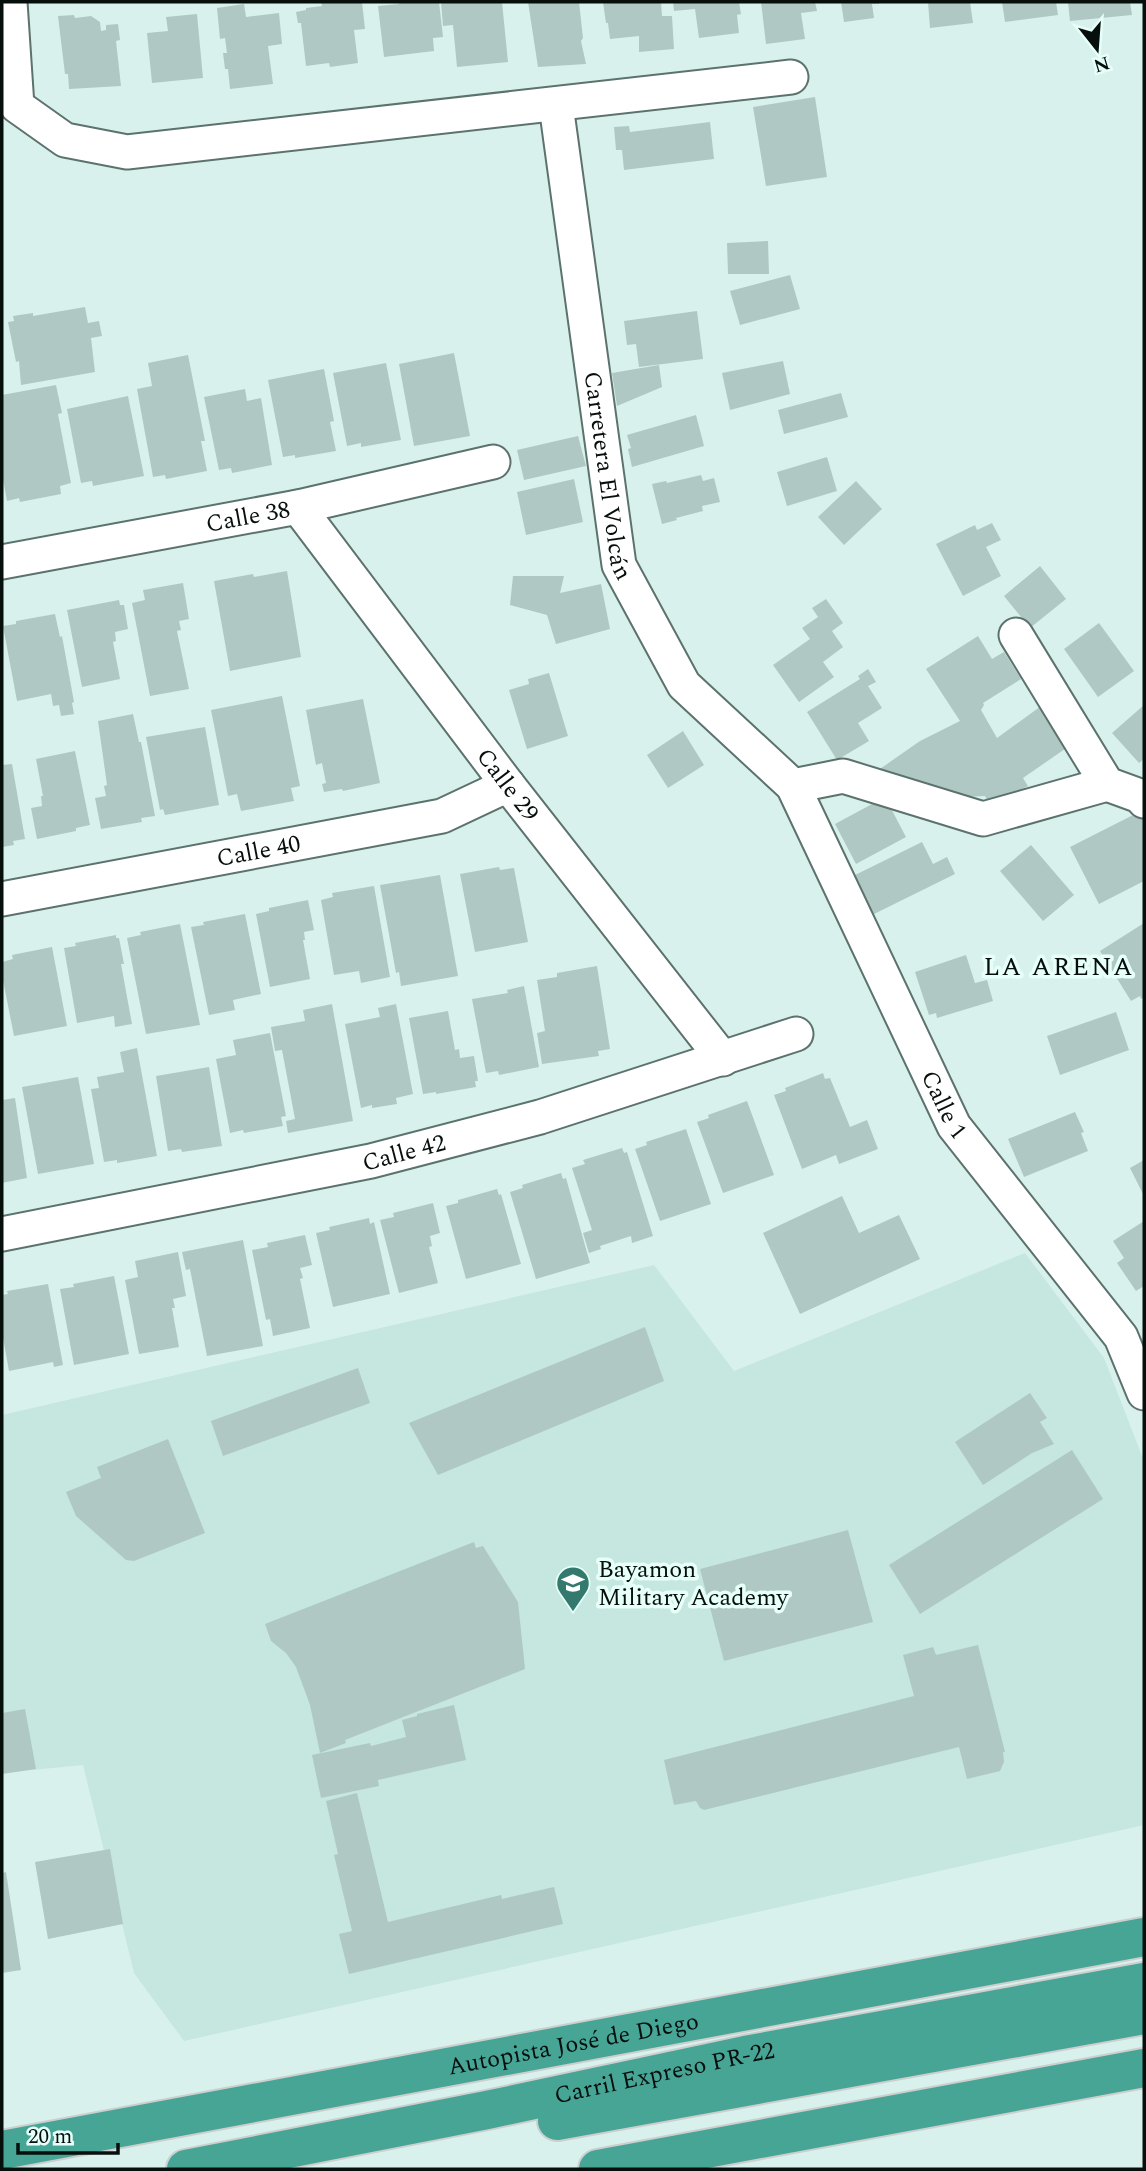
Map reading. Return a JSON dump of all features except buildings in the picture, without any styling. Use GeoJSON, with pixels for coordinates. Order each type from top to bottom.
{"type":"FeatureCollection","features":[{"type":"Feature","properties":{"kind":"highway","name":"Autopista José de Diego"},"geometry":{"type":"LineString","coordinates":[[2,2150],[1144,1937]]}},
{"type":"Feature","properties":{"kind":"highway","name":"Carril Expreso PR-22"},"geometry":{"type":"LineString","coordinates":[[186,2169],[487,2110],[745,2055],[1144,1982]]}},
{"type":"Feature","properties":{"kind":"highway","name":"Carril Expreso PR-22"},"geometry":{"type":"LineString","coordinates":[[300,2169],[1144,2015]]}},
{"type":"Feature","properties":{"kind":"highway"},"geometry":{"type":"LineString","coordinates":[[598,2169],[1144,2068]]}},
{"type":"Feature","properties":{"kind":"street"},"geometry":{"type":"LineString","coordinates":[[10,2],[17,106],[65,140],[127,152],[791,77]]}},
{"type":"Feature","properties":{"kind":"street","name":"Carretera El Volcán"},"geometry":{"type":"LineString","coordinates":[[556,104],[619,565],[684,685],[793,786]]}},
{"type":"Feature","properties":{"kind":"street","name":"Calle 38"},"geometry":{"type":"LineString","coordinates":[[2,562],[298,507],[494,462]]}},
{"type":"Feature","properties":{"kind":"street","name":"Calle 29"},"geometry":{"type":"LineString","coordinates":[[298,507],[508,785],[723,1059]]}},
{"type":"Feature","properties":{"kind":"street"},"geometry":{"type":"LineString","coordinates":[[1016,635],[1107,784]]}},
{"type":"Feature","properties":{"kind":"street"},"geometry":{"type":"LineString","coordinates":[[793,786],[844,776],[983,819],[1107,784],[1140,796],[1144,801]]}},
{"type":"Feature","properties":{"kind":"street","name":"Calle 40"},"geometry":{"type":"LineString","coordinates":[[2,899],[442,816],[508,785]]}},
{"type":"Feature","properties":{"kind":"street","name":"Calle 1"},"geometry":{"type":"LineString","coordinates":[[793,786],[954,1126],[1121,1337],[1144,1393]]}},
{"type":"Feature","properties":{"kind":"street","name":"Calle 42"},"geometry":{"type":"LineString","coordinates":[[2,1234],[370,1161],[540,1117],[796,1034]]}},
{"type":"Feature","properties":{"kind":"shaded area","name":"Bayamon Military Academy"},"geometry":{"type":"Polygon","coordinates":[[[1025,1253],[1104,1358],[1144,1461],[1144,1825],[184,2041],[134,1973],[83,1765],[2,1773],[2,1415],[654,1265],[734,1371],[1025,1253]]]}},
{"type":"Feature","properties":{"kind":"place","name":"Bayamon Military Academy"},"geometry":{"type":"Point","coordinates":[573,1613]}},
{"type":"Feature","properties":{"kind":"district","name":"LA ARENA"},"geometry":{"type":"Point","coordinates":[1059,966]}}]}
